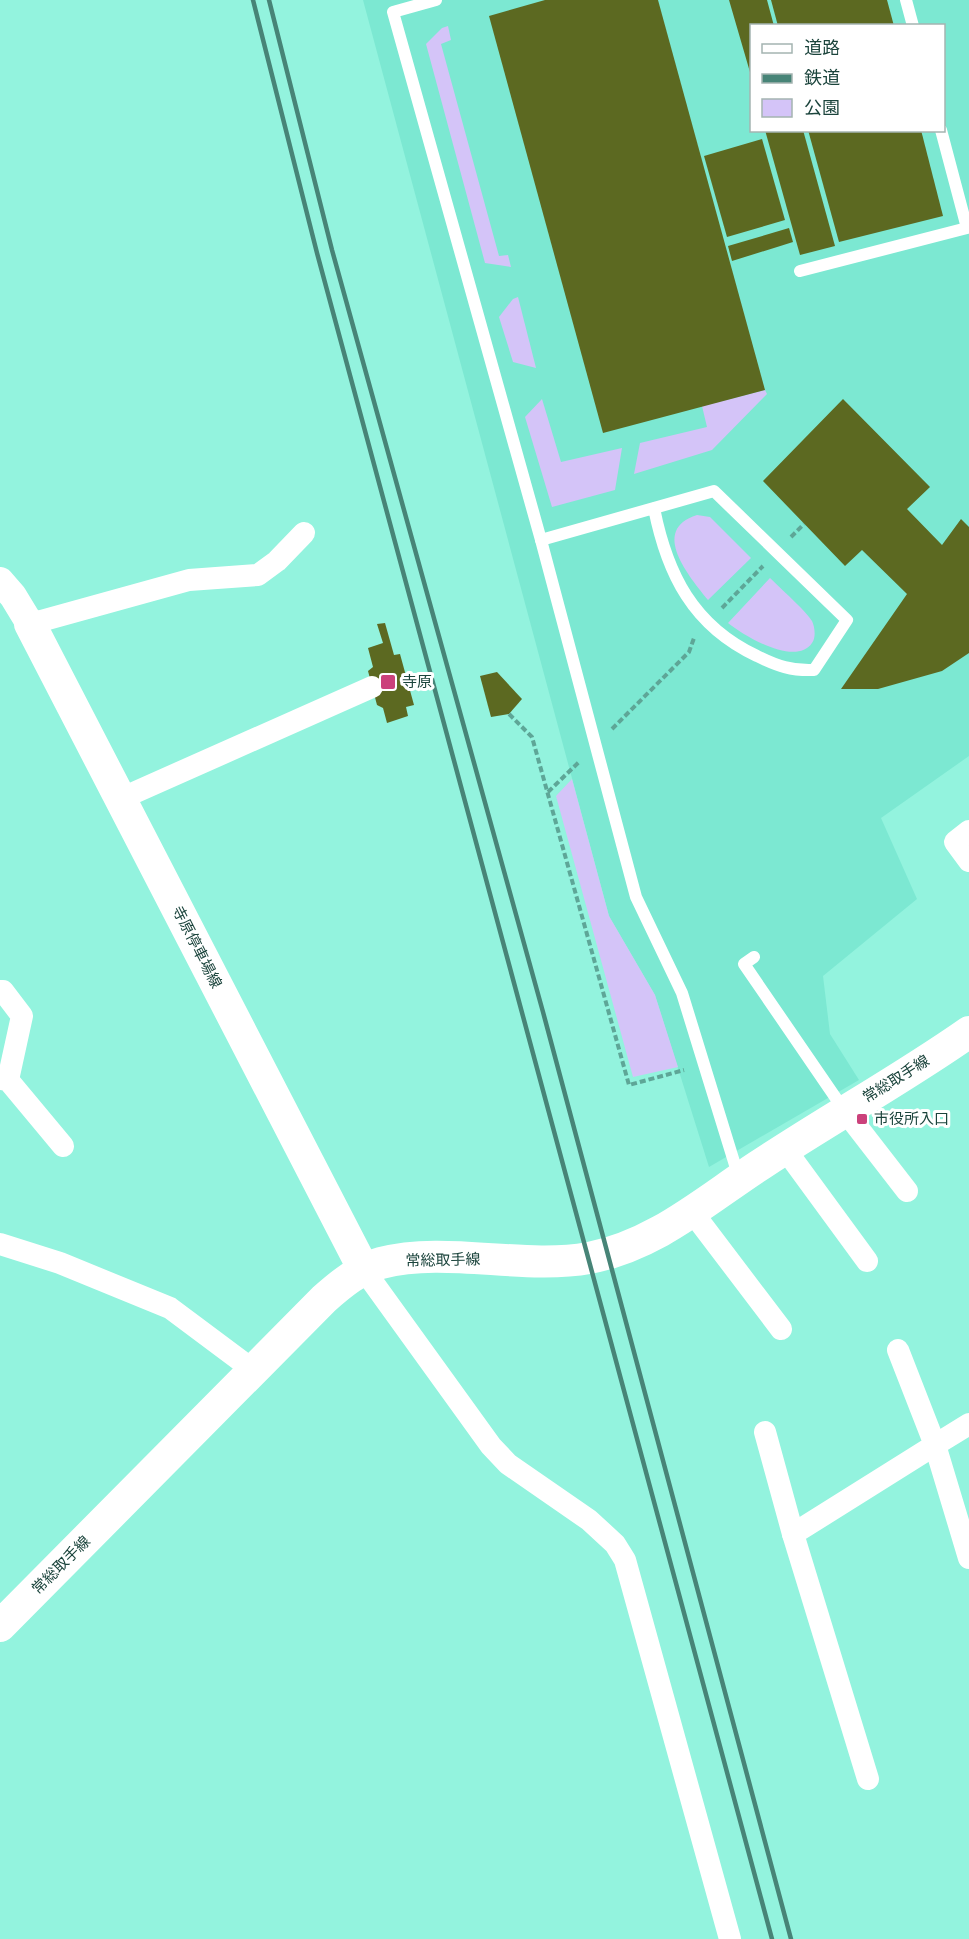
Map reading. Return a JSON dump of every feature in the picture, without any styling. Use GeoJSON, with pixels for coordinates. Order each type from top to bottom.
{"type":"FeatureCollection","features":[{"type":"Feature","properties":{"kind":"main road","name":"寺原停車場線"},"geometry":{"type":"LineString","coordinates":[[30,624],[364,1270]]}},
{"type":"Feature","properties":{"kind":"main road","name":"常総取手線"},"geometry":{"type":"LineString","coordinates":[[0,1626],[324,1299],[344,1282],[381,1263],[432,1258],[554,1262],[587,1258],[634,1246],[693,1213],[739,1179],[844,1111],[914,1070],[969,1032]]}},
{"type":"Feature","properties":{"kind":"street"},"geometry":{"type":"LineString","coordinates":[[0,581],[13,596],[30,624],[189,580],[258,574],[277,561],[304,533]]}},
{"type":"Feature","properties":{"kind":"street"},"geometry":{"type":"LineString","coordinates":[[120,799],[372,687]]}},
{"type":"Feature","properties":{"kind":"street"},"geometry":{"type":"LineString","coordinates":[[969,831],[955,842],[969,861]]}},
{"type":"Feature","properties":{"kind":"street"},"geometry":{"type":"LineString","coordinates":[[0,991],[3,991],[22,1016],[4,1079],[63,1146]]}},
{"type":"Feature","properties":{"kind":"street"},"geometry":{"type":"LineString","coordinates":[[844,1111],[907,1191]]}},
{"type":"Feature","properties":{"kind":"street"},"geometry":{"type":"LineString","coordinates":[[785,1149],[867,1261]]}},
{"type":"Feature","properties":{"kind":"street"},"geometry":{"type":"LineString","coordinates":[[693,1213],[781,1329]]}},
{"type":"Feature","properties":{"kind":"street"},"geometry":{"type":"LineString","coordinates":[[0,1244],[60,1263],[170,1308],[253,1370]]}},
{"type":"Feature","properties":{"kind":"street"},"geometry":{"type":"LineString","coordinates":[[364,1270],[491,1446],[508,1464],[589,1520],[615,1544],[625,1560],[730,1939]]}},
{"type":"Feature","properties":{"kind":"street"},"geometry":{"type":"LineString","coordinates":[[898,1350],[935,1445],[969,1558]]}},
{"type":"Feature","properties":{"kind":"street"},"geometry":{"type":"LineString","coordinates":[[793,1534],[969,1424]]}},
{"type":"Feature","properties":{"kind":"street"},"geometry":{"type":"LineString","coordinates":[[765,1432],[793,1534],[868,1779]]}},
{"type":"Feature","properties":{"kind":"lane"},"geometry":{"type":"LineString","coordinates":[[436,0],[393,12],[540,540],[636,897],[682,993],[739,1179]]}},
{"type":"Feature","properties":{"kind":"lane"},"geometry":{"type":"LineString","coordinates":[[906,0],[912,24]]}},
{"type":"Feature","properties":{"kind":"lane"},"geometry":{"type":"LineString","coordinates":[[800,271],[967,228],[942,132]]}},
{"type":"Feature","properties":{"kind":"lane"},"geometry":{"type":"LineString","coordinates":[[540,540],[714,491],[847,621],[814,670],[799,671],[780,667],[746,651],[720,635],[708,623],[690,603],[674,573],[661,542],[654,508]]}},
{"type":"Feature","properties":{"kind":"lane"},"geometry":{"type":"LineString","coordinates":[[754,957],[744,964],[844,1111]]}},
{"type":"Feature","properties":{"kind":"path"},"geometry":{"type":"LineString","coordinates":[[548,793],[689,652],[694,637],[804,524]]}},
{"type":"Feature","properties":{"kind":"path"},"geometry":{"type":"LineString","coordinates":[[509,714],[532,737],[629,1085],[705,1064]]}},
{"type":"Feature","properties":{"kind":"shaded area"},"geometry":{"type":"Polygon","coordinates":[[[363,0],[969,0],[969,756],[881,818],[917,899],[823,976],[830,1034],[859,1080],[709,1167],[655,995],[609,916],[363,0]]]}},
{"type":"Feature","properties":{"kind":"green space"},"geometry":{"type":"Polygon","coordinates":[[[448,26],[451,40],[441,44],[499,256],[508,255],[511,267],[485,263],[426,44],[442,28],[448,26]]]}},
{"type":"Feature","properties":{"kind":"green space"},"geometry":{"type":"Polygon","coordinates":[[[518,297],[536,368],[513,362],[499,317],[513,299],[518,297]]]}},
{"type":"Feature","properties":{"kind":"green space"},"geometry":{"type":"Polygon","coordinates":[[[765,390],[767,394],[712,450],[634,474],[640,443],[707,427],[702,406],[765,390]]]}},
{"type":"Feature","properties":{"kind":"green space"},"geometry":{"type":"Polygon","coordinates":[[[542,399],[561,462],[622,448],[615,490],[552,507],[525,417],[542,399]]]}},
{"type":"Feature","properties":{"kind":"green space"},"geometry":{"type":"Polygon","coordinates":[[[697,515],[710,517],[751,558],[708,600],[684,567],[675,542],[676,531],[683,522],[697,515]]]}},
{"type":"Feature","properties":{"kind":"green space"},"geometry":{"type":"Polygon","coordinates":[[[770,578],[812,621],[814,638],[804,650],[794,652],[770,647],[728,623],[770,578]]]}},
{"type":"Feature","properties":{"kind":"green space"},"geometry":{"type":"Polygon","coordinates":[[[572,779],[609,916],[655,995],[678,1067],[633,1077],[556,796],[572,779]]]}},
{"type":"Feature","properties":{"kind":"building"},"geometry":{"type":"Polygon","coordinates":[[[545,0],[658,0],[765,390],[603,433],[489,16],[545,0]]]}},
{"type":"Feature","properties":{"kind":"building"},"geometry":{"type":"Polygon","coordinates":[[[729,0],[767,0],[773,24],[750,24],[750,72],[729,0]]]}},
{"type":"Feature","properties":{"kind":"building"},"geometry":{"type":"Polygon","coordinates":[[[771,0],[887,0],[893,24],[777,24],[771,0]]]}},
{"type":"Feature","properties":{"kind":"building"},"geometry":{"type":"Polygon","coordinates":[[[766,132],[804,132],[835,246],[800,255],[766,132]]]}},
{"type":"Feature","properties":{"kind":"building"},"geometry":{"type":"Polygon","coordinates":[[[809,132],[922,132],[943,216],[839,242],[809,132]]]}},
{"type":"Feature","properties":{"kind":"building"},"geometry":{"type":"Polygon","coordinates":[[[762,139],[785,220],[727,237],[704,156],[762,139]]]}},
{"type":"Feature","properties":{"kind":"building"},"geometry":{"type":"Polygon","coordinates":[[[789,228],[793,242],[732,261],[728,246],[789,228]]]}},
{"type":"Feature","properties":{"kind":"building"},"geometry":{"type":"Polygon","coordinates":[[[843,399],[930,487],[907,509],[942,545],[961,519],[969,527],[969,653],[942,671],[878,689],[841,689],[907,594],[862,550],[845,566],[763,481],[843,399]]]}},
{"type":"Feature","properties":{"kind":"building"},"geometry":{"type":"Polygon","coordinates":[[[385,623],[394,655],[400,654],[414,705],[406,707],[408,716],[387,723],[383,708],[377,705],[368,671],[373,667],[368,648],[383,643],[377,624],[385,623]]]}},
{"type":"Feature","properties":{"kind":"building"},"geometry":{"type":"Polygon","coordinates":[[[497,672],[522,699],[509,714],[491,717],[480,676],[497,672]]]}},
{"type":"Feature","properties":{"kind":"railway"},"geometry":{"type":"LineString","coordinates":[[253,0],[317,253],[772,1939]]}},
{"type":"Feature","properties":{"kind":"railway"},"geometry":{"type":"LineString","coordinates":[[269,0],[332,250],[543,1012],[791,1939]]}},
{"type":"Feature","properties":{"kind":"place","name":"寺原"},"geometry":{"type":"Point","coordinates":[388,682]}},
{"type":"Feature","properties":{"kind":"place","name":"市役所入口"},"geometry":{"type":"Point","coordinates":[862,1119]}}]}
